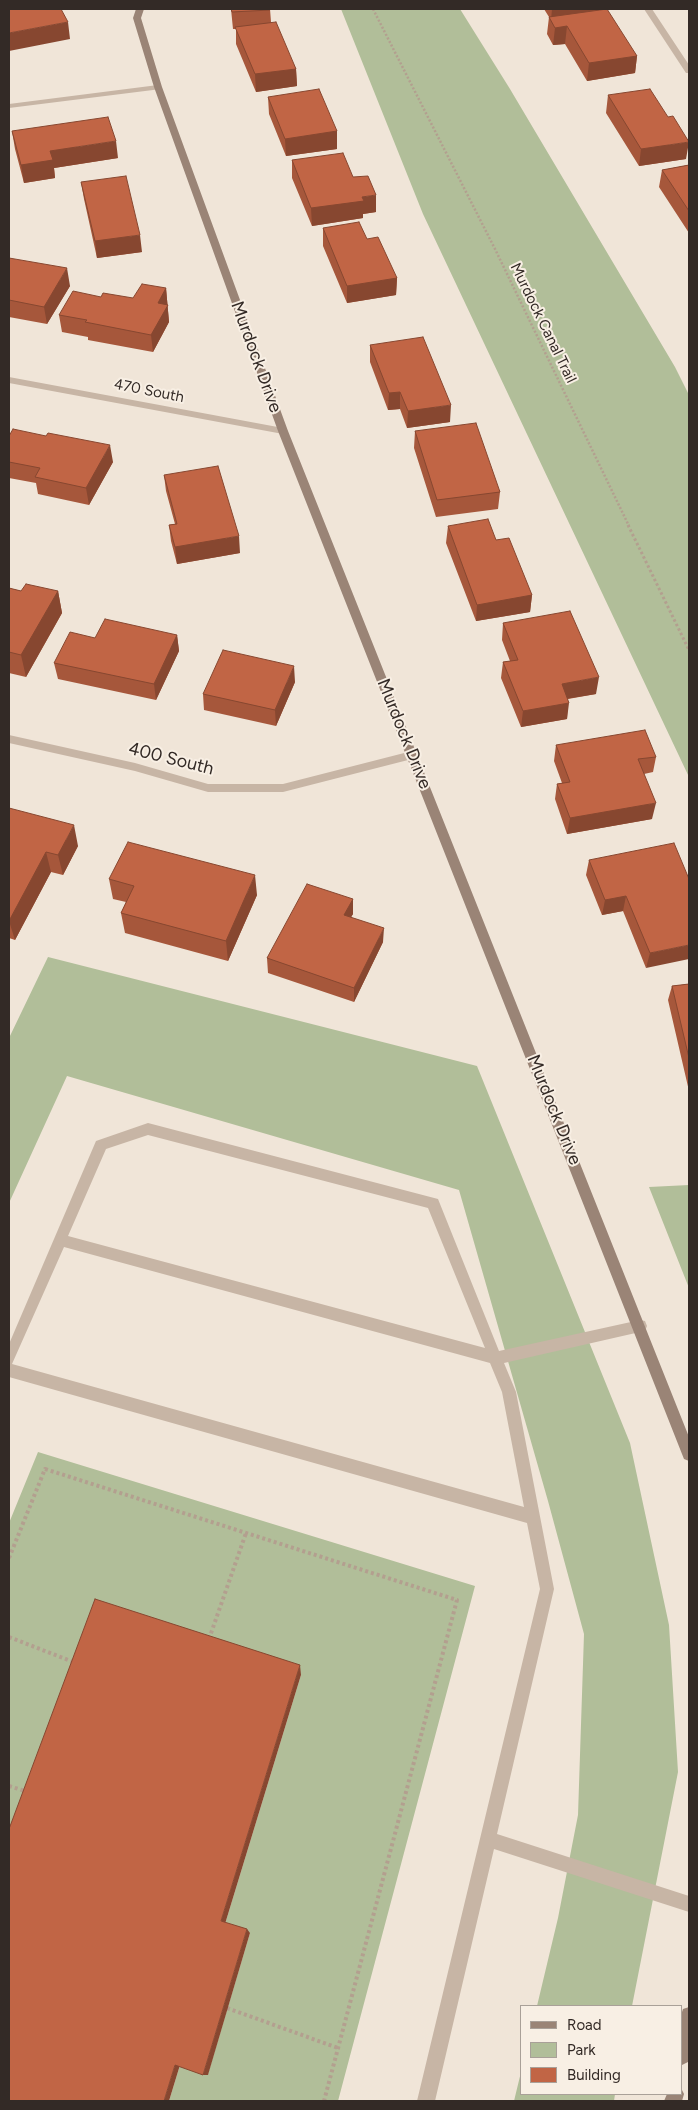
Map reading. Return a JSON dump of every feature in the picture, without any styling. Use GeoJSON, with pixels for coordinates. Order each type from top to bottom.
{"type":"FeatureCollection","features":[{"type":"Feature","properties":{"kind":"street","name":"Murdock Drive"},"geometry":{"type":"LineString","coordinates":[[140,9],[137,18],[158,87],[283,431],[640,1326],[689,1454]]}},
{"type":"Feature","properties":{"kind":"street"},"geometry":{"type":"LineString","coordinates":[[648,9],[689,72]]}},
{"type":"Feature","properties":{"kind":"street"},"geometry":{"type":"LineString","coordinates":[[9,106],[158,87]]}},
{"type":"Feature","properties":{"kind":"street","name":"470 South"},"geometry":{"type":"LineString","coordinates":[[9,380],[283,431]]}},
{"type":"Feature","properties":{"kind":"street","name":"400 South"},"geometry":{"type":"LineString","coordinates":[[9,739],[135,767],[208,788],[283,788],[412,755]]}},
{"type":"Feature","properties":{"kind":"street"},"geometry":{"type":"LineString","coordinates":[[9,1359],[100,1145],[148,1129],[432,1203],[509,1392],[547,1589],[426,2101]]}},
{"type":"Feature","properties":{"kind":"street"},"geometry":{"type":"LineString","coordinates":[[60,1240],[496,1358],[640,1326]]}},
{"type":"Feature","properties":{"kind":"street"},"geometry":{"type":"LineString","coordinates":[[9,1370],[533,1517]]}},
{"type":"Feature","properties":{"kind":"street"},"geometry":{"type":"LineString","coordinates":[[488,1839],[689,1904]]}},
{"type":"Feature","properties":{"kind":"street"},"geometry":{"type":"LineString","coordinates":[[683,2050],[689,2015]]}},
{"type":"Feature","properties":{"kind":"path","name":"Murdock Canal Trail"},"geometry":{"type":"LineString","coordinates":[[373,9],[495,249],[689,650]]}},
{"type":"Feature","properties":{"kind":"path"},"geometry":{"type":"LineString","coordinates":[[9,1558],[45,1469],[457,1600],[324,2101]]}},
{"type":"Feature","properties":{"kind":"path"},"geometry":{"type":"LineString","coordinates":[[207,1645],[246,1533]]}},
{"type":"Feature","properties":{"kind":"path"},"geometry":{"type":"LineString","coordinates":[[9,1637],[81,1665]]}},
{"type":"Feature","properties":{"kind":"path"},"geometry":{"type":"LineString","coordinates":[[9,1786],[33,1793]]}},
{"type":"Feature","properties":{"kind":"path"},"geometry":{"type":"LineString","coordinates":[[227,2008],[338,2048]]}},
{"type":"Feature","properties":{"kind":"green space"},"geometry":{"type":"Polygon","coordinates":[[[341,9],[460,9],[510,89],[675,367],[689,395],[689,777],[423,214],[341,9]]]}},
{"type":"Feature","properties":{"kind":"green space"},"geometry":{"type":"Polygon","coordinates":[[[48,957],[477,1066],[630,1443],[669,1625],[678,1772],[632,2005],[537,2005],[558,1918],[578,1815],[584,1634],[459,1190],[67,1076],[9,1203],[9,1038],[48,957]]]}},
{"type":"Feature","properties":{"kind":"green space"},"geometry":{"type":"Polygon","coordinates":[[[689,1185],[689,1288],[649,1187],[689,1185]]]}},
{"type":"Feature","properties":{"kind":"green space"},"geometry":{"type":"Polygon","coordinates":[[[38,1452],[475,1586],[338,2101],[169,2101],[180,2065],[208,2074],[250,1933],[225,1924],[301,1675],[9,1850],[9,1523],[38,1452]]]}},
{"type":"Feature","properties":{"kind":"green space"},"geometry":{"type":"Polygon","coordinates":[[[520,2076],[520,2095],[615,2095],[614,2101],[514,2101],[520,2076]]]}},
{"type":"Feature","properties":{"kind":"building"},"geometry":{"type":"Polygon","coordinates":[[[9,9],[61,9],[68,22],[9,33],[9,9]]]}},
{"type":"Feature","properties":{"kind":"building"},"geometry":{"type":"Polygon","coordinates":[[[231,9],[270,9],[270,10],[232,12],[231,9]]]}},
{"type":"Feature","properties":{"kind":"building"},"geometry":{"type":"Polygon","coordinates":[[[607,9],[637,56],[589,63],[567,26],[555,28],[549,17],[607,9]]]}},
{"type":"Feature","properties":{"kind":"building"},"geometry":{"type":"Polygon","coordinates":[[[276,22],[296,69],[255,74],[235,27],[276,22]]]}},
{"type":"Feature","properties":{"kind":"building"},"geometry":{"type":"Polygon","coordinates":[[[319,89],[337,131],[285,139],[268,97],[319,89]]]}},
{"type":"Feature","properties":{"kind":"building"},"geometry":{"type":"Polygon","coordinates":[[[650,89],[668,117],[673,116],[689,142],[641,149],[608,95],[650,89]]]}},
{"type":"Feature","properties":{"kind":"building"},"geometry":{"type":"Polygon","coordinates":[[[108,117],[116,141],[50,151],[53,160],[21,165],[12,131],[108,117]]]}},
{"type":"Feature","properties":{"kind":"building"},"geometry":{"type":"Polygon","coordinates":[[[343,153],[353,177],[368,176],[376,195],[362,197],[364,201],[311,208],[292,160],[343,153]]]}},
{"type":"Feature","properties":{"kind":"building"},"geometry":{"type":"Polygon","coordinates":[[[689,165],[689,211],[662,170],[689,165]]]}},
{"type":"Feature","properties":{"kind":"building"},"geometry":{"type":"Polygon","coordinates":[[[126,176],[140,235],[95,241],[81,182],[126,176]]]}},
{"type":"Feature","properties":{"kind":"building"},"geometry":{"type":"Polygon","coordinates":[[[359,222],[367,239],[378,237],[397,278],[347,286],[323,228],[359,222]]]}},
{"type":"Feature","properties":{"kind":"building"},"geometry":{"type":"Polygon","coordinates":[[[9,258],[67,268],[44,307],[9,300],[9,258]]]}},
{"type":"Feature","properties":{"kind":"building"},"geometry":{"type":"Polygon","coordinates":[[[142,284],[166,288],[158,303],[168,305],[151,335],[59,315],[73,291],[101,297],[103,293],[133,298],[142,284]]]}},
{"type":"Feature","properties":{"kind":"building"},"geometry":{"type":"Polygon","coordinates":[[[423,337],[451,405],[408,411],[400,392],[389,393],[370,345],[423,337]]]}},
{"type":"Feature","properties":{"kind":"building"},"geometry":{"type":"Polygon","coordinates":[[[476,423],[500,492],[437,500],[415,431],[476,423]]]}},
{"type":"Feature","properties":{"kind":"building"},"geometry":{"type":"Polygon","coordinates":[[[13,429],[46,436],[48,433],[110,445],[86,488],[35,477],[40,468],[9,462],[9,436],[13,429]]]}},
{"type":"Feature","properties":{"kind":"building"},"geometry":{"type":"Polygon","coordinates":[[[218,466],[239,536],[175,547],[169,525],[177,524],[164,475],[218,466]]]}},
{"type":"Feature","properties":{"kind":"building"},"geometry":{"type":"Polygon","coordinates":[[[488,519],[496,540],[509,538],[532,595],[477,605],[448,526],[488,519]]]}},
{"type":"Feature","properties":{"kind":"building"},"geometry":{"type":"Polygon","coordinates":[[[26,584],[58,591],[21,655],[9,652],[9,588],[21,591],[26,584]]]}},
{"type":"Feature","properties":{"kind":"building"},"geometry":{"type":"Polygon","coordinates":[[[570,611],[599,677],[562,684],[569,703],[523,711],[503,662],[518,660],[503,623],[570,611]]]}},
{"type":"Feature","properties":{"kind":"building"},"geometry":{"type":"Polygon","coordinates":[[[105,619],[177,635],[154,684],[54,663],[70,632],[95,638],[105,619]]]}},
{"type":"Feature","properties":{"kind":"building"},"geometry":{"type":"Polygon","coordinates":[[[223,650],[294,666],[275,710],[203,694],[223,650]]]}},
{"type":"Feature","properties":{"kind":"building"},"geometry":{"type":"Polygon","coordinates":[[[645,730],[656,757],[638,759],[656,803],[570,818],[557,784],[570,782],[556,745],[645,730]]]}},
{"type":"Feature","properties":{"kind":"building"},"geometry":{"type":"Polygon","coordinates":[[[9,808],[74,825],[58,855],[46,852],[9,921],[9,808]]]}},
{"type":"Feature","properties":{"kind":"building"},"geometry":{"type":"Polygon","coordinates":[[[128,842],[255,875],[226,941],[121,913],[134,886],[109,879],[128,842]]]}},
{"type":"Feature","properties":{"kind":"building"},"geometry":{"type":"Polygon","coordinates":[[[674,843],[689,879],[689,945],[650,953],[626,896],[605,900],[589,860],[674,843]]]}},
{"type":"Feature","properties":{"kind":"building"},"geometry":{"type":"Polygon","coordinates":[[[307,884],[353,899],[344,915],[384,928],[354,988],[267,958],[307,884]]]}},
{"type":"Feature","properties":{"kind":"building"},"geometry":{"type":"Polygon","coordinates":[[[689,984],[689,1058],[672,986],[689,984]]]}},
{"type":"Feature","properties":{"kind":"building"},"geometry":{"type":"Polygon","coordinates":[[[95,1599],[300,1665],[221,1921],[247,1929],[203,2075],[175,2065],[164,2101],[9,2101],[9,1829],[95,1599]]]}}]}
